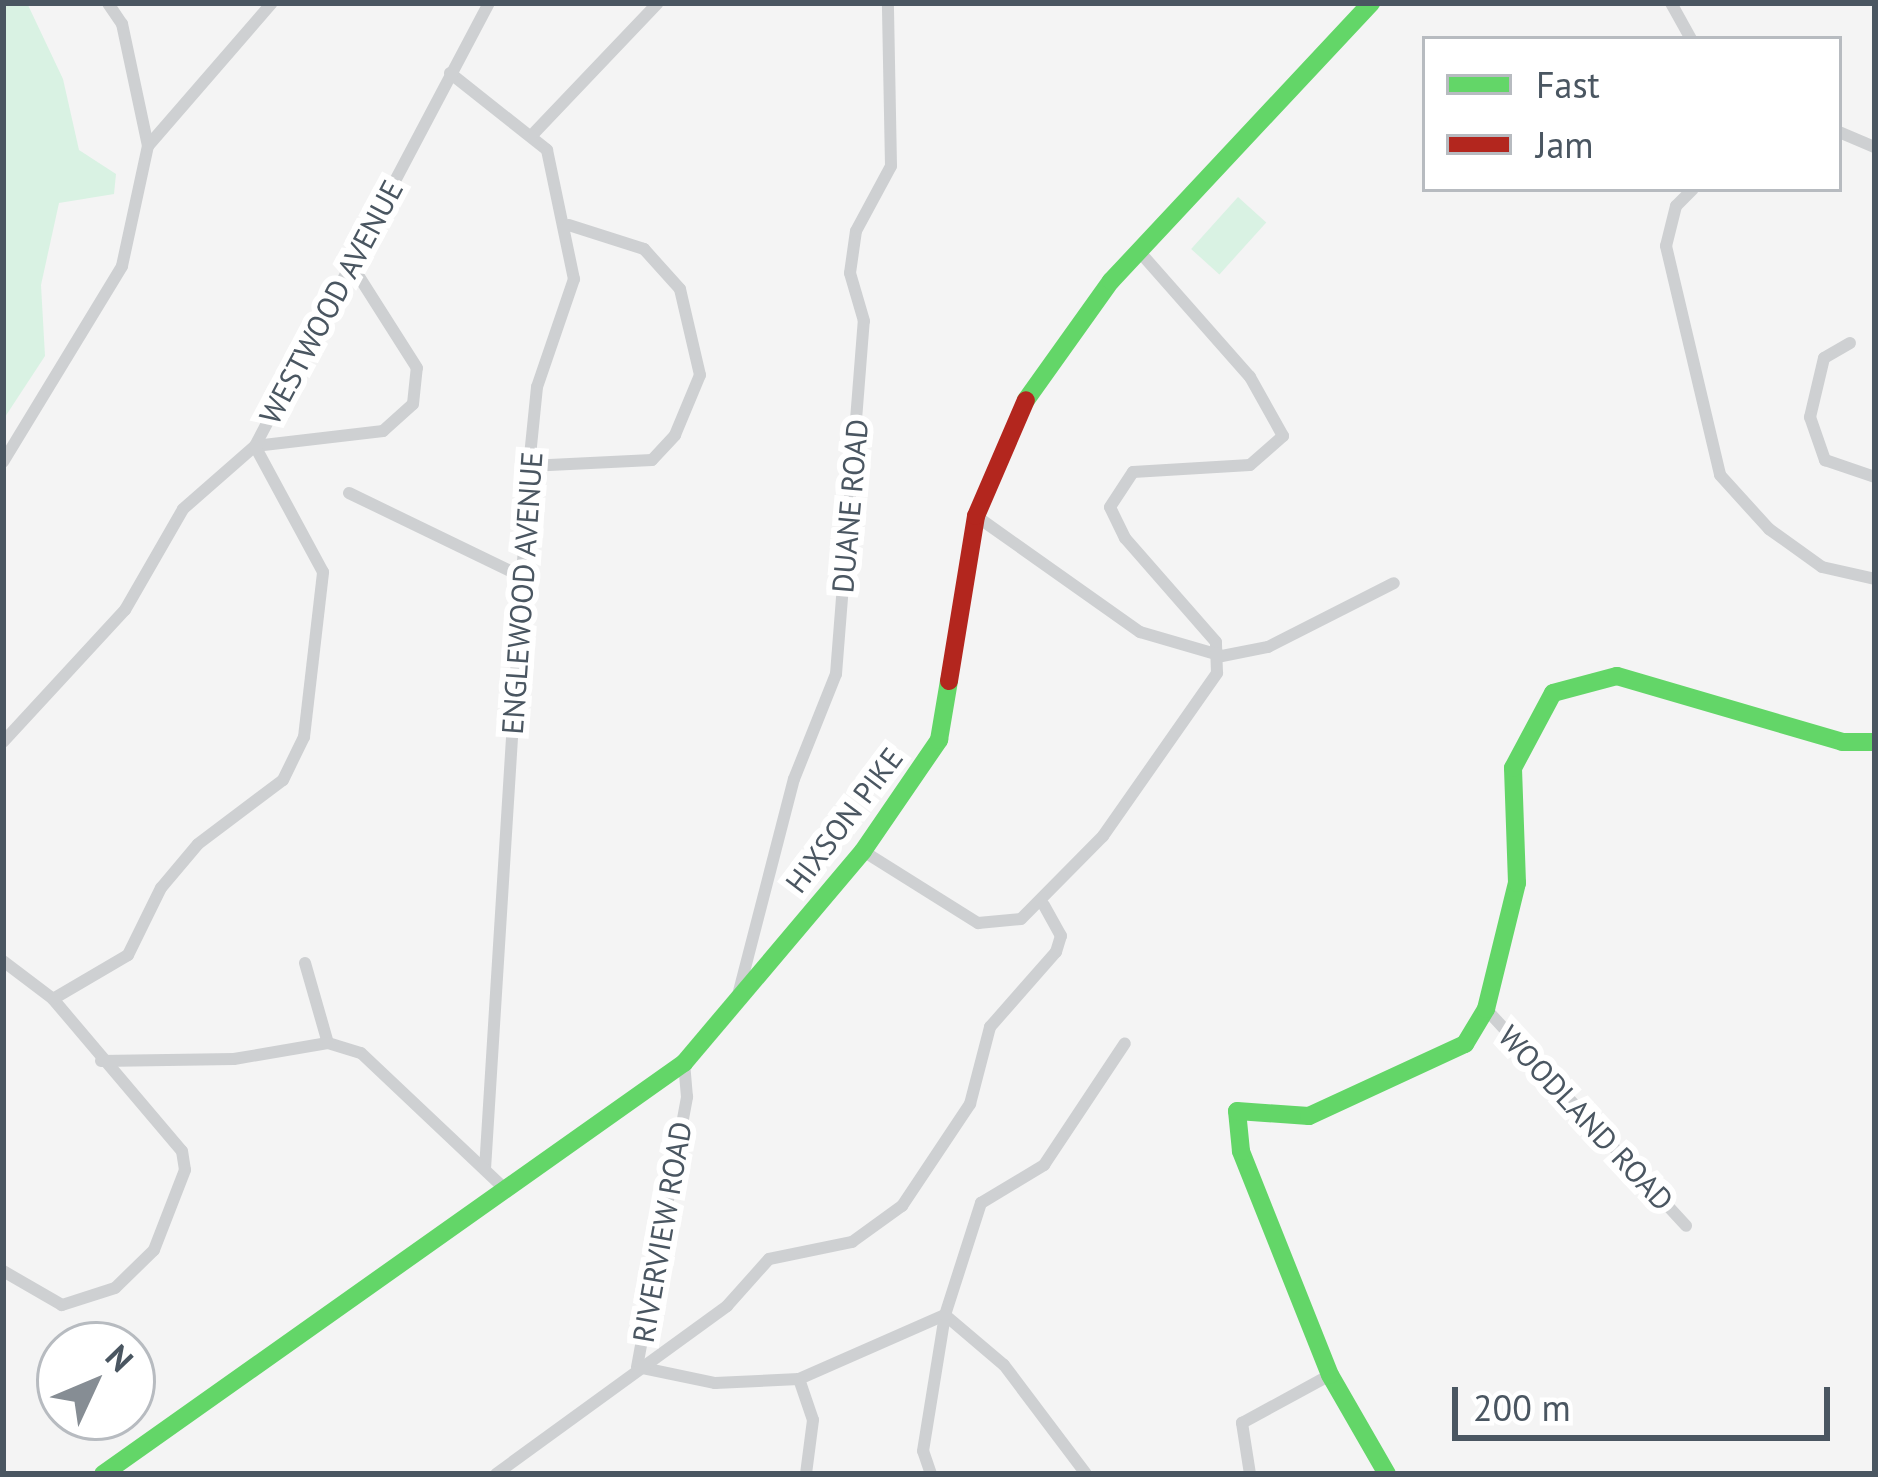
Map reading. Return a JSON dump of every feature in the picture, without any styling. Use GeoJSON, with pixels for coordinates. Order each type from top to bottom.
{"type":"FeatureCollection","features":[{"type":"Feature","properties":{"kind":"main road","name":"HIXSON PIKE"},"geometry":{"type":"LineString","coordinates":[[103,1474],[685,1063],[735,1006],[862,851],[938,740],[976,516],[1003,442],[1046,367],[1139,251],[1371,3]]}},
{"type":"Feature","properties":{"kind":"main road"},"geometry":{"type":"LineString","coordinates":[[1388,1474],[1330,1375],[1240,1151],[1237,1111],[1309,1115],[1449,1058],[1486,1010],[1516,883],[1513,768],[1552,693],[1617,676],[1841,742],[1875,742]]}},
{"type":"Feature","properties":{"kind":"street"},"geometry":{"type":"LineString","coordinates":[[3,462],[122,266],[148,146],[122,24],[108,3]]}},
{"type":"Feature","properties":{"kind":"street"},"geometry":{"type":"LineString","coordinates":[[148,146],[272,3]]}},
{"type":"Feature","properties":{"kind":"street","name":"WESTWOOD AVENUE"},"geometry":{"type":"LineString","coordinates":[[3,742],[125,610],[183,509],[255,446],[489,3]]}},
{"type":"Feature","properties":{"kind":"street"},"geometry":{"type":"LineString","coordinates":[[450,73],[535,133],[658,3]]}},
{"type":"Feature","properties":{"kind":"street","name":"DUANE ROAD"},"geometry":{"type":"LineString","coordinates":[[735,1006],[794,779],[836,674],[864,321],[850,273],[856,231],[891,166],[888,3]]}},
{"type":"Feature","properties":{"kind":"street"},"geometry":{"type":"LineString","coordinates":[[1671,3],[1689,36]]}},
{"type":"Feature","properties":{"kind":"street","name":"ENGLEWOOD AVENUE"},"geometry":{"type":"LineString","coordinates":[[485,1169],[529,466],[537,387],[574,279],[569,225],[535,133]]}},
{"type":"Feature","properties":{"kind":"street"},"geometry":{"type":"LineString","coordinates":[[1842,133],[1875,147]]}},
{"type":"Feature","properties":{"kind":"street"},"geometry":{"type":"LineString","coordinates":[[1690,192],[1676,206],[1666,245],[1720,476],[1769,530],[1822,568],[1875,579]]}},
{"type":"Feature","properties":{"kind":"street"},"geometry":{"type":"LineString","coordinates":[[529,466],[652,460],[675,435],[700,375],[693,318],[664,270],[620,236],[569,225]]}},
{"type":"Feature","properties":{"kind":"street"},"geometry":{"type":"LineString","coordinates":[[1139,251],[1250,377],[1283,436],[1250,465],[1133,472],[1111,507],[1222,656]]}},
{"type":"Feature","properties":{"kind":"street"},"geometry":{"type":"LineString","coordinates":[[53,999],[128,955],[161,888],[198,844],[283,780],[304,737],[323,572],[255,446],[383,431],[413,404],[417,368],[353,267]]}},
{"type":"Feature","properties":{"kind":"street"},"geometry":{"type":"LineString","coordinates":[[1850,344],[1824,358],[1810,417],[1826,460],[1875,477]]}},
{"type":"Feature","properties":{"kind":"street"},"geometry":{"type":"LineString","coordinates":[[349,493],[523,578]]}},
{"type":"Feature","properties":{"kind":"street"},"geometry":{"type":"LineString","coordinates":[[976,516],[1140,632],[1222,656],[1268,647],[1394,583]]}},
{"type":"Feature","properties":{"kind":"street"},"geometry":{"type":"LineString","coordinates":[[862,851],[978,923],[1008,924],[1044,905],[1131,800],[1222,656]]}},
{"type":"Feature","properties":{"kind":"street"},"geometry":{"type":"LineString","coordinates":[[638,1366],[727,1306],[769,1259],[852,1242],[902,1206],[970,1104],[989,1027],[1056,952],[1061,936],[1044,905]]}},
{"type":"Feature","properties":{"kind":"street"},"geometry":{"type":"LineString","coordinates":[[3,961],[53,999],[182,1151],[170,1222],[131,1273],[84,1303],[37,1295],[3,1271]]}},
{"type":"Feature","properties":{"kind":"street"},"geometry":{"type":"LineString","coordinates":[[305,963],[328,1043]]}},
{"type":"Feature","properties":{"kind":"street","name":"WOODLAND ROAD"},"geometry":{"type":"LineString","coordinates":[[1486,1010],[1686,1226]]}},
{"type":"Feature","properties":{"kind":"street"},"geometry":{"type":"LineString","coordinates":[[101,1061],[234,1059],[328,1043],[361,1053],[506,1190]]}},
{"type":"Feature","properties":{"kind":"street"},"geometry":{"type":"LineString","coordinates":[[931,1474],[922,1451],[945,1315],[981,1203],[1044,1165],[1125,1043]]}},
{"type":"Feature","properties":{"kind":"street","name":"RIVERVIEW ROAD"},"geometry":{"type":"LineString","coordinates":[[496,1474],[638,1366],[687,1097],[685,1063]]}},
{"type":"Feature","properties":{"kind":"street"},"geometry":{"type":"LineString","coordinates":[[638,1366],[715,1384],[799,1378],[945,1315]]}},
{"type":"Feature","properties":{"kind":"street"},"geometry":{"type":"LineString","coordinates":[[945,1315],[1004,1365],[1086,1474]]}},
{"type":"Feature","properties":{"kind":"street"},"geometry":{"type":"LineString","coordinates":[[1250,1474],[1242,1423],[1330,1375]]}},
{"type":"Feature","properties":{"kind":"street"},"geometry":{"type":"LineString","coordinates":[[799,1378],[813,1420],[806,1474]]}},
{"type":"Feature","properties":{"kind":"green space"},"geometry":{"type":"Polygon","coordinates":[[[3,3],[27,3],[63,79],[79,150],[116,174],[114,194],[59,203],[41,285],[45,356],[3,420],[3,3]]]}},
{"type":"Feature","properties":{"kind":"green space"},"geometry":{"type":"Polygon","coordinates":[[[1238,197],[1266,222],[1219,274],[1191,249],[1238,197]]]}},
{"type":"Feature","properties":{"kind":"traffic: fast"},"geometry":{"type":"LineString","coordinates":[[1026,400],[1111,281],[1371,3]]}},
{"type":"Feature","properties":{"kind":"traffic: fast"},"geometry":{"type":"LineString","coordinates":[[1387,1474],[1330,1375],[1241,1151],[1237,1111],[1309,1116],[1465,1044],[1486,1009],[1517,883],[1513,768],[1553,693],[1617,676],[1842,742],[1875,742]]}},
{"type":"Feature","properties":{"kind":"traffic: fast"},"geometry":{"type":"LineString","coordinates":[[103,1474],[684,1063],[863,851],[939,740],[949,681]]}},
{"type":"Feature","properties":{"kind":"traffic: jam"},"geometry":{"type":"LineString","coordinates":[[949,681],[976,516],[1026,400]]}}]}
